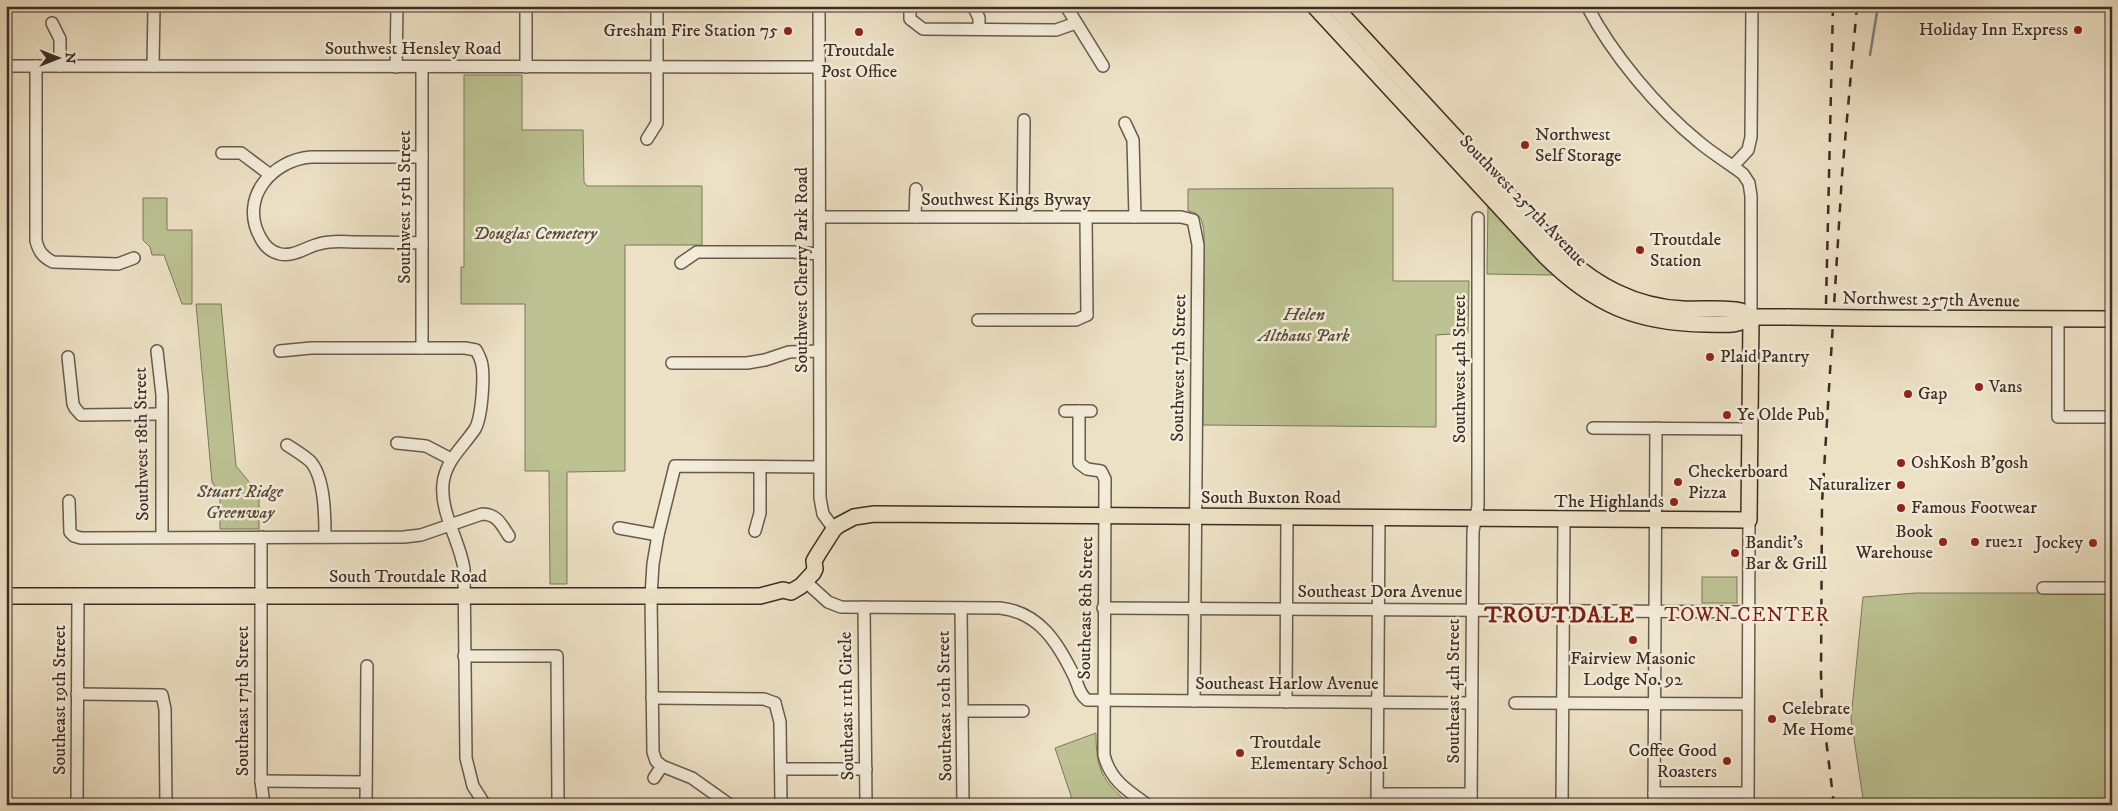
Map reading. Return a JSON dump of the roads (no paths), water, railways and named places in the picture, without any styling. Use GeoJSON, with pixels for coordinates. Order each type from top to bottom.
{"type":"FeatureCollection","features":[{"type":"Feature","properties":{"kind":"main road","name":"Southwest 257th Avenue"},"geometry":{"type":"LineString","coordinates":[[1314,6],[1545,256],[1583,290],[1622,310],[1661,321],[1690,324],[1740,324],[1751,317],[1740,310],[1681,309],[1656,306],[1626,296],[1588,276],[1560,251],[1334,6]]}},
{"type":"Feature","properties":{"kind":"main road","name":"Northwest 257th Avenue"},"geometry":{"type":"LineString","coordinates":[[1751,317],[2112,319]]}},
{"type":"Feature","properties":{"kind":"main road"},"geometry":{"type":"LineString","coordinates":[[1749,520],[1751,317]]}},
{"type":"Feature","properties":{"kind":"main road","name":"South Buxton Road"},"geometry":{"type":"LineString","coordinates":[[783,590],[807,565],[814,561],[824,542],[834,529],[854,517],[874,514],[1749,520]]}},
{"type":"Feature","properties":{"kind":"main road","name":"South Buxton Road"},"geometry":{"type":"LineString","coordinates":[[806,582],[815,569],[814,561]]}},
{"type":"Feature","properties":{"kind":"main road","name":"South Troutdale Road"},"geometry":{"type":"LineString","coordinates":[[6,596],[760,596],[783,590],[791,592],[806,582]]}},
{"type":"Feature","properties":{"kind":"street"},"geometry":{"type":"LineString","coordinates":[[154,6],[154,66]]}},
{"type":"Feature","properties":{"kind":"street"},"geometry":{"type":"LineString","coordinates":[[396,67],[397,6]]}},
{"type":"Feature","properties":{"kind":"street"},"geometry":{"type":"LineString","coordinates":[[526,6],[526,67]]}},
{"type":"Feature","properties":{"kind":"street"},"geometry":{"type":"LineString","coordinates":[[648,139],[657,123],[657,6]]}},
{"type":"Feature","properties":{"kind":"street","name":"Southwest Cherry Park Road"},"geometry":{"type":"LineString","coordinates":[[819,6],[820,507],[826,520],[834,529]]}},
{"type":"Feature","properties":{"kind":"street"},"geometry":{"type":"LineString","coordinates":[[910,6],[910,19],[923,29],[1056,30],[1076,23]]}},
{"type":"Feature","properties":{"kind":"street"},"geometry":{"type":"LineString","coordinates":[[973,6],[979,18],[979,29]]}},
{"type":"Feature","properties":{"kind":"street"},"geometry":{"type":"LineString","coordinates":[[1066,6],[1103,66]]}},
{"type":"Feature","properties":{"kind":"street"},"geometry":{"type":"LineString","coordinates":[[1587,6],[1615,50],[1662,108],[1700,143],[1743,174],[1751,188],[1751,317]]}},
{"type":"Feature","properties":{"kind":"street"},"geometry":{"type":"LineString","coordinates":[[1733,166],[1748,150],[1751,138],[1752,6]]}},
{"type":"Feature","properties":{"kind":"street"},"geometry":{"type":"LineString","coordinates":[[52,23],[60,39],[60,66]]}},
{"type":"Feature","properties":{"kind":"street","name":"Southwest Hensley Road"},"geometry":{"type":"LineString","coordinates":[[6,66],[819,68]]}},
{"type":"Feature","properties":{"kind":"street"},"geometry":{"type":"LineString","coordinates":[[36,66],[36,241],[42,261],[118,264],[134,258]]}},
{"type":"Feature","properties":{"kind":"street","name":"Southwest 15th Street"},"geometry":{"type":"LineString","coordinates":[[422,67],[422,348]]}},
{"type":"Feature","properties":{"kind":"street"},"geometry":{"type":"LineString","coordinates":[[1024,120],[1024,217]]}},
{"type":"Feature","properties":{"kind":"street"},"geometry":{"type":"LineString","coordinates":[[1125,124],[1133,140],[1135,217]]}},
{"type":"Feature","properties":{"kind":"street"},"geometry":{"type":"LineString","coordinates":[[222,153],[241,153],[269,174]]}},
{"type":"Feature","properties":{"kind":"street"},"geometry":{"type":"LineString","coordinates":[[422,157],[303,158],[286,163],[269,174],[258,191],[254,218],[264,243],[278,254],[296,253],[330,242],[422,243]]}},
{"type":"Feature","properties":{"kind":"street"},"geometry":{"type":"LineString","coordinates":[[916,189],[916,217]]}},
{"type":"Feature","properties":{"kind":"street","name":"Southwest Kings Byway"},"geometry":{"type":"LineString","coordinates":[[819,217],[1181,217],[1193,220]]}},
{"type":"Feature","properties":{"kind":"street"},"geometry":{"type":"LineString","coordinates":[[978,320],[1076,320],[1092,318],[1086,218]]}},
{"type":"Feature","properties":{"kind":"street","name":"Southwest 4th Street"},"geometry":{"type":"LineString","coordinates":[[1475,519],[1478,496],[1478,218]]}},
{"type":"Feature","properties":{"kind":"street","name":"Southwest 7th Street"},"geometry":{"type":"LineString","coordinates":[[1193,220],[1198,245],[1194,516],[1194,702]]}},
{"type":"Feature","properties":{"kind":"street"},"geometry":{"type":"LineString","coordinates":[[681,262],[697,252],[793,252],[819,254]]}},
{"type":"Feature","properties":{"kind":"street"},"geometry":{"type":"LineString","coordinates":[[2058,320],[2058,417],[2112,417]]}},
{"type":"Feature","properties":{"kind":"street"},"geometry":{"type":"LineString","coordinates":[[280,351],[312,348],[465,348],[476,350],[482,362],[479,418],[475,428],[451,459],[444,475],[442,489],[462,561],[466,758],[473,786],[485,805]]}},
{"type":"Feature","properties":{"kind":"street","name":"Southwest 18th Street"},"geometry":{"type":"LineString","coordinates":[[157,351],[162,395],[162,537]]}},
{"type":"Feature","properties":{"kind":"street"},"geometry":{"type":"LineString","coordinates":[[672,363],[747,363],[765,360],[789,352],[819,351]]}},
{"type":"Feature","properties":{"kind":"street"},"geometry":{"type":"LineString","coordinates":[[68,357],[73,404],[78,412],[85,416],[161,414]]}},
{"type":"Feature","properties":{"kind":"street","name":"Southeast 8th Street"},"geometry":{"type":"LineString","coordinates":[[1065,411],[1085,411],[1079,462],[1081,466],[1098,470],[1103,474],[1103,745],[1107,767],[1121,785],[1148,805]]}},
{"type":"Feature","properties":{"kind":"street"},"geometry":{"type":"LineString","coordinates":[[1592,428],[1750,429]]}},
{"type":"Feature","properties":{"kind":"street"},"geometry":{"type":"LineString","coordinates":[[1656,428],[1654,799],[1747,799],[1749,520]]}},
{"type":"Feature","properties":{"kind":"street"},"geometry":{"type":"LineString","coordinates":[[397,443],[426,446],[451,459]]}},
{"type":"Feature","properties":{"kind":"street"},"geometry":{"type":"LineString","coordinates":[[287,445],[311,462],[314,468],[324,501],[325,537]]}},
{"type":"Feature","properties":{"kind":"street"},"geometry":{"type":"LineString","coordinates":[[730,805],[692,778],[662,766],[656,761],[652,752],[651,596],[653,564],[675,466],[819,467]]}},
{"type":"Feature","properties":{"kind":"street"},"geometry":{"type":"LineString","coordinates":[[755,531],[760,513],[760,467]]}},
{"type":"Feature","properties":{"kind":"street"},"geometry":{"type":"LineString","coordinates":[[69,501],[70,532],[74,536],[81,538],[414,537],[482,514],[491,514],[497,518],[509,536]]}},
{"type":"Feature","properties":{"kind":"street"},"geometry":{"type":"LineString","coordinates":[[1286,702],[1287,517]]}},
{"type":"Feature","properties":{"kind":"street"},"geometry":{"type":"LineString","coordinates":[[1379,518],[1378,799],[1471,799]]}},
{"type":"Feature","properties":{"kind":"street","name":"Southeast 4th Street"},"geometry":{"type":"LineString","coordinates":[[1471,799],[1473,531],[1475,519]]}},
{"type":"Feature","properties":{"kind":"street"},"geometry":{"type":"LineString","coordinates":[[1562,805],[1564,519]]}},
{"type":"Feature","properties":{"kind":"street"},"geometry":{"type":"LineString","coordinates":[[619,528],[658,535]]}},
{"type":"Feature","properties":{"kind":"street","name":"Southeast 17th Street"},"geometry":{"type":"LineString","coordinates":[[261,537],[261,781],[264,805]]}},
{"type":"Feature","properties":{"kind":"street"},"geometry":{"type":"LineString","coordinates":[[806,582],[820,596],[833,605],[961,608]]}},
{"type":"Feature","properties":{"kind":"street"},"geometry":{"type":"LineString","coordinates":[[2043,588],[2112,588]]}},
{"type":"Feature","properties":{"kind":"street","name":"Southeast 19th Street"},"geometry":{"type":"LineString","coordinates":[[77,805],[78,596]]}},
{"type":"Feature","properties":{"kind":"street","name":"Southeast 11th Circle"},"geometry":{"type":"LineString","coordinates":[[864,607],[866,805]]}},
{"type":"Feature","properties":{"kind":"street","name":"Southeast Harlow Avenue"},"geometry":{"type":"LineString","coordinates":[[961,608],[1011,609],[1032,618],[1047,632],[1073,673],[1083,697],[1087,700],[1472,703]]}},
{"type":"Feature","properties":{"kind":"street","name":"Southeast 10th Street"},"geometry":{"type":"LineString","coordinates":[[961,608],[963,805]]}},
{"type":"Feature","properties":{"kind":"street","name":"Southeast Dora Avenue"},"geometry":{"type":"LineString","coordinates":[[1103,608],[1749,612]]}},
{"type":"Feature","properties":{"kind":"street"},"geometry":{"type":"LineString","coordinates":[[464,656],[557,656],[558,805]]}},
{"type":"Feature","properties":{"kind":"street"},"geometry":{"type":"LineString","coordinates":[[366,805],[367,666]]}},
{"type":"Feature","properties":{"kind":"street"},"geometry":{"type":"LineString","coordinates":[[78,694],[162,695],[165,709],[166,805]]}},
{"type":"Feature","properties":{"kind":"street"},"geometry":{"type":"LineString","coordinates":[[652,698],[776,700],[780,722],[781,805]]}},
{"type":"Feature","properties":{"kind":"street"},"geometry":{"type":"LineString","coordinates":[[1515,703],[1748,704]]}},
{"type":"Feature","properties":{"kind":"street"},"geometry":{"type":"LineString","coordinates":[[963,711],[1023,711]]}},
{"type":"Feature","properties":{"kind":"street"},"geometry":{"type":"LineString","coordinates":[[654,778],[662,766]]}},
{"type":"Feature","properties":{"kind":"street"},"geometry":{"type":"LineString","coordinates":[[781,769],[866,769]]}},
{"type":"Feature","properties":{"kind":"street"},"geometry":{"type":"LineString","coordinates":[[261,781],[366,782]]}},
{"type":"Feature","properties":{"kind":"waterway"},"geometry":{"type":"LineString","coordinates":[[1870,55],[1878,6]]}},
{"type":"Feature","properties":{"kind":"railway"},"geometry":{"type":"LineString","coordinates":[[1826,304],[1833,6]]}},
{"type":"Feature","properties":{"kind":"railway"},"geometry":{"type":"LineString","coordinates":[[1834,805],[1822,706],[1822,503],[1842,175],[1857,6]]}},
{"type":"Feature","properties":{"kind":"place","name":"Holiday Inn Express"},"geometry":{"type":"Point","coordinates":[2078,30]}},
{"type":"Feature","properties":{"kind":"place","name":"Gresham Fire Station 75"},"geometry":{"type":"Point","coordinates":[788,31]}},
{"type":"Feature","properties":{"kind":"place","name":"Troutdale Post Office"},"geometry":{"type":"Point","coordinates":[859,32]}},
{"type":"Feature","properties":{"kind":"place","name":"Northwest Self Storage"},"geometry":{"type":"Point","coordinates":[1525,145]}},
{"type":"Feature","properties":{"kind":"place","name":"Troutdale Station"},"geometry":{"type":"Point","coordinates":[1640,250]}},
{"type":"Feature","properties":{"kind":"place","name":"Plaid Pantry"},"geometry":{"type":"Point","coordinates":[1710,357]}},
{"type":"Feature","properties":{"kind":"place","name":"Vans"},"geometry":{"type":"Point","coordinates":[1979,387]}},
{"type":"Feature","properties":{"kind":"place","name":"Gap"},"geometry":{"type":"Point","coordinates":[1908,394]}},
{"type":"Feature","properties":{"kind":"place","name":"Ye Olde Pub"},"geometry":{"type":"Point","coordinates":[1727,415]}},
{"type":"Feature","properties":{"kind":"place","name":"OshKosh B'gosh"},"geometry":{"type":"Point","coordinates":[1901,463]}},
{"type":"Feature","properties":{"kind":"place","name":"Checkerboard Pizza"},"geometry":{"type":"Point","coordinates":[1678,482]}},
{"type":"Feature","properties":{"kind":"place","name":"Naturalizer"},"geometry":{"type":"Point","coordinates":[1901,485]}},
{"type":"Feature","properties":{"kind":"place","name":"The Highlands"},"geometry":{"type":"Point","coordinates":[1674,502]}},
{"type":"Feature","properties":{"kind":"place","name":"Famous Footwear"},"geometry":{"type":"Point","coordinates":[1901,508]}},
{"type":"Feature","properties":{"kind":"place","name":"Book Warehouse"},"geometry":{"type":"Point","coordinates":[1943,542]}},
{"type":"Feature","properties":{"kind":"place","name":"rue21"},"geometry":{"type":"Point","coordinates":[1975,542]}},
{"type":"Feature","properties":{"kind":"place","name":"Jockey"},"geometry":{"type":"Point","coordinates":[2093,543]}},
{"type":"Feature","properties":{"kind":"place","name":"Bandit's Bar & Grill"},"geometry":{"type":"Point","coordinates":[1735,553]}},
{"type":"Feature","properties":{"kind":"place","name":"Fairview Masonic Lodge No. 92"},"geometry":{"type":"Point","coordinates":[1633,640]}},
{"type":"Feature","properties":{"kind":"place","name":"Celebrate Me Home"},"geometry":{"type":"Point","coordinates":[1772,719]}},
{"type":"Feature","properties":{"kind":"place","name":"Troutdale Elementary School"},"geometry":{"type":"Point","coordinates":[1240,753]}},
{"type":"Feature","properties":{"kind":"place","name":"Coffee Good Roasters"},"geometry":{"type":"Point","coordinates":[1727,761]}},
{"type":"Feature","properties":{"kind":"district","name":"TROUTDALE"},"geometry":{"type":"Point","coordinates":[1560,615]}},
{"type":"Feature","properties":{"kind":"district","name":"TOWN CENTER"},"geometry":{"type":"Point","coordinates":[1747,615]}},
{"type":"Feature","properties":{"kind":"park label","name":"Douglas Cemetery"},"geometry":{"type":"Point","coordinates":[535,234]}},
{"type":"Feature","properties":{"kind":"park label","name":"Helen Althaus Park"},"geometry":{"type":"Point","coordinates":[1304,325]}},
{"type":"Feature","properties":{"kind":"park label","name":"Stuart Ridge Greenway"},"geometry":{"type":"Point","coordinates":[240,502]}}]}
